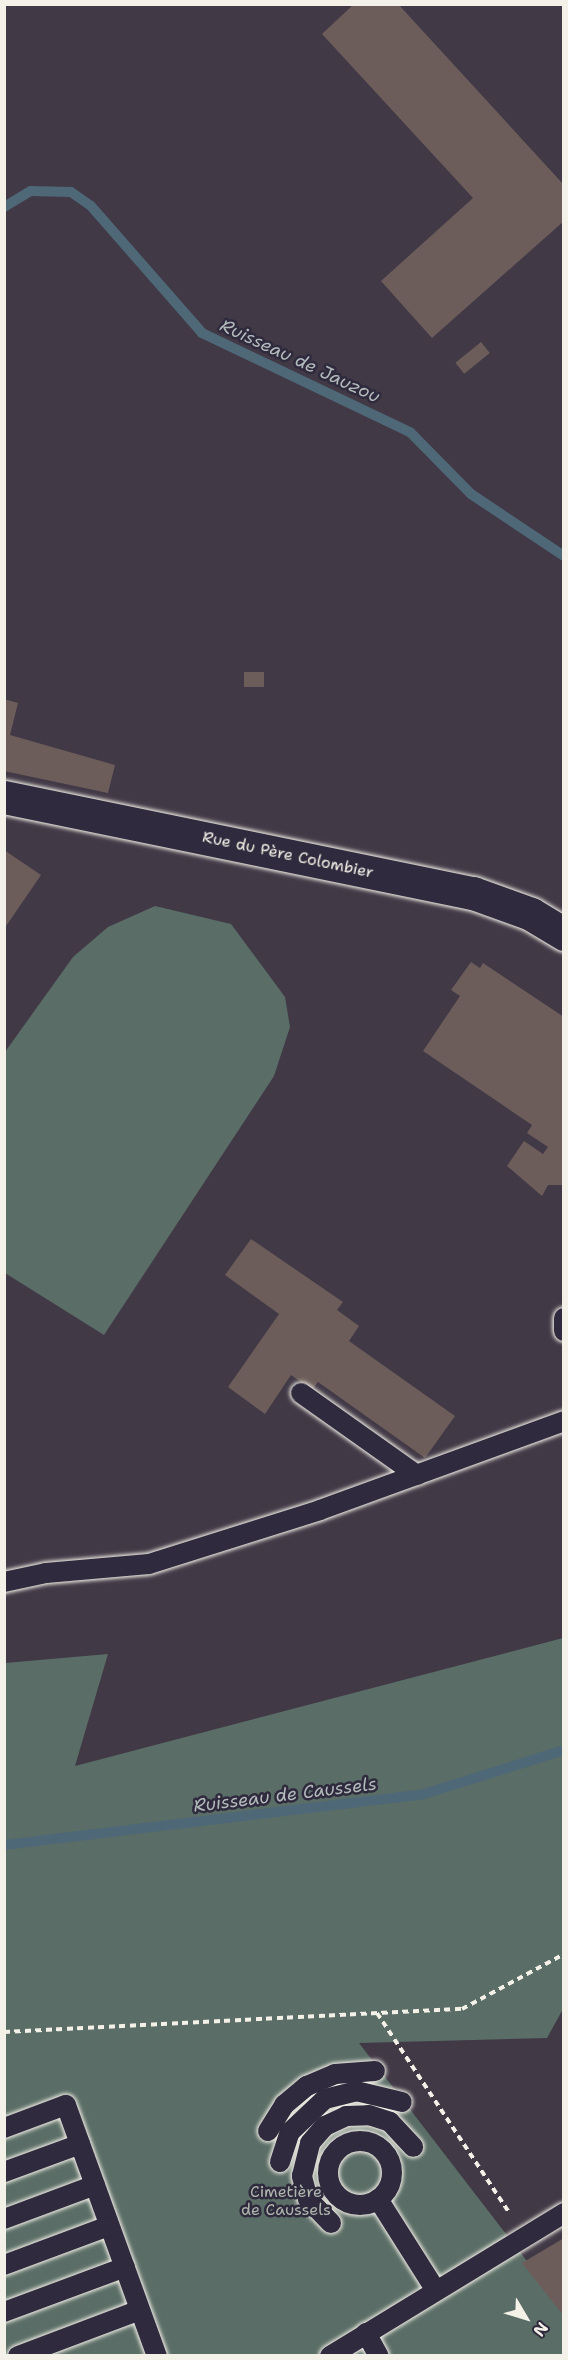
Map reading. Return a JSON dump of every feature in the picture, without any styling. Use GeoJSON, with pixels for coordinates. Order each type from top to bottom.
{"type":"FeatureCollection","features":[{"type":"Feature","properties":{"kind":"street","name":"Rue du Père Colombier"},"geometry":{"type":"LineString","coordinates":[[4,797],[473,893],[531,914],[564,934]]}},
{"type":"Feature","properties":{"kind":"lane"},"geometry":{"type":"LineString","coordinates":[[564,1318],[564,1331]]}},
{"type":"Feature","properties":{"kind":"lane"},"geometry":{"type":"LineString","coordinates":[[301,1393],[417,1475]]}},
{"type":"Feature","properties":{"kind":"lane"},"geometry":{"type":"LineString","coordinates":[[4,1582],[46,1573],[149,1564],[417,1475],[564,1421]]}},
{"type":"Feature","properties":{"kind":"lane"},"geometry":{"type":"LineString","coordinates":[[268,2131],[284,2105],[304,2080],[335,2074],[375,2071]]}},
{"type":"Feature","properties":{"kind":"lane"},"geometry":{"type":"LineString","coordinates":[[304,2080],[344,2145]]}},
{"type":"Feature","properties":{"kind":"lane"},"geometry":{"type":"LineString","coordinates":[[280,2162],[290,2132],[318,2103],[356,2091],[402,2102]]}},
{"type":"Feature","properties":{"kind":"lane"},"geometry":{"type":"LineString","coordinates":[[4,2128],[66,2105],[140,2310],[150,2353]]}},
{"type":"Feature","properties":{"kind":"lane"},"geometry":{"type":"LineString","coordinates":[[331,2223],[308,2199],[302,2176],[310,2143],[331,2123],[357,2114],[380,2117],[400,2129],[413,2147]]}},
{"type":"Feature","properties":{"kind":"lane"},"geometry":{"type":"LineString","coordinates":[[372,2143],[387,2156],[390,2184],[378,2199],[361,2205],[336,2193],[328,2167],[344,2145],[372,2143]]}},
{"type":"Feature","properties":{"kind":"lane"},"geometry":{"type":"LineString","coordinates":[[4,2172],[80,2144]]}},
{"type":"Feature","properties":{"kind":"lane"},"geometry":{"type":"LineString","coordinates":[[4,2219],[95,2186]]}},
{"type":"Feature","properties":{"kind":"lane"},"geometry":{"type":"LineString","coordinates":[[378,2199],[435,2289]]}},
{"type":"Feature","properties":{"kind":"lane"},"geometry":{"type":"LineString","coordinates":[[330,2355],[435,2289],[564,2213]]}},
{"type":"Feature","properties":{"kind":"lane"},"geometry":{"type":"LineString","coordinates":[[4,2265],[110,2226]]}},
{"type":"Feature","properties":{"kind":"lane"},"geometry":{"type":"LineString","coordinates":[[4,2312],[125,2267]]}},
{"type":"Feature","properties":{"kind":"lane"},"geometry":{"type":"LineString","coordinates":[[18,2355],[140,2310]]}},
{"type":"Feature","properties":{"kind":"lane"},"geometry":{"type":"LineString","coordinates":[[366,2333],[379,2355]]}},
{"type":"Feature","properties":{"kind":"path"},"geometry":{"type":"LineString","coordinates":[[4,2032],[462,2009],[564,1954]]}},
{"type":"Feature","properties":{"kind":"path"},"geometry":{"type":"LineString","coordinates":[[377,2012],[524,2235]]}},
{"type":"Feature","properties":{"kind":"green space"},"geometry":{"type":"Polygon","coordinates":[[[155,906],[231,924],[285,997],[290,1027],[274,1076],[104,1335],[5,1273],[5,1052],[73,957],[108,927],[155,906]]]}},
{"type":"Feature","properties":{"kind":"green space","name":"Cimetière de Caussels"},"geometry":{"type":"Polygon","coordinates":[[[563,1638],[563,2009],[547,2038],[359,2043],[563,2308],[563,2355],[5,2356],[5,1663],[108,1654],[75,1766],[563,1638]]]}},
{"type":"Feature","properties":{"kind":"building"},"geometry":{"type":"Polygon","coordinates":[[[354,4],[398,4],[564,185],[564,221],[432,338],[381,281],[473,198],[322,34],[354,4]]]}},
{"type":"Feature","properties":{"kind":"building"},"geometry":{"type":"Polygon","coordinates":[[[481,342],[490,353],[464,374],[455,363],[481,342]]]}},
{"type":"Feature","properties":{"kind":"building"},"geometry":{"type":"Polygon","coordinates":[[[244,672],[264,672],[264,687],[244,687],[244,672]]]}},
{"type":"Feature","properties":{"kind":"building"},"geometry":{"type":"Polygon","coordinates":[[[4,699],[18,703],[10,735],[115,765],[108,793],[4,771],[4,699]]]}},
{"type":"Feature","properties":{"kind":"building"},"geometry":{"type":"Polygon","coordinates":[[[4,850],[41,875],[4,929],[4,850]]]}},
{"type":"Feature","properties":{"kind":"building"},"geometry":{"type":"Polygon","coordinates":[[[471,962],[480,968],[483,963],[564,1017],[564,1185],[548,1185],[542,1196],[507,1166],[524,1141],[543,1154],[548,1147],[527,1133],[532,1125],[423,1051],[460,996],[451,990],[471,962]]]}},
{"type":"Feature","properties":{"kind":"building"},"geometry":{"type":"Polygon","coordinates":[[[251,1239],[343,1302],[337,1310],[359,1326],[349,1341],[455,1416],[425,1458],[318,1382],[312,1390],[291,1375],[265,1414],[228,1387],[279,1314],[225,1275],[251,1239]]]}},
{"type":"Feature","properties":{"kind":"building"},"geometry":{"type":"Polygon","coordinates":[[[564,2238],[564,2316],[522,2263],[564,2238]]]}},
{"type":"Feature","properties":{"kind":"waterway","name":"Ruisseau de Jauzou"},"geometry":{"type":"LineString","coordinates":[[4,207],[31,191],[71,192],[91,206],[202,333],[410,432],[471,494],[564,556]]}},
{"type":"Feature","properties":{"kind":"waterway","name":"Ruisseau de Caussels"},"geometry":{"type":"LineString","coordinates":[[4,1845],[424,1794],[564,1750]]}}]}
